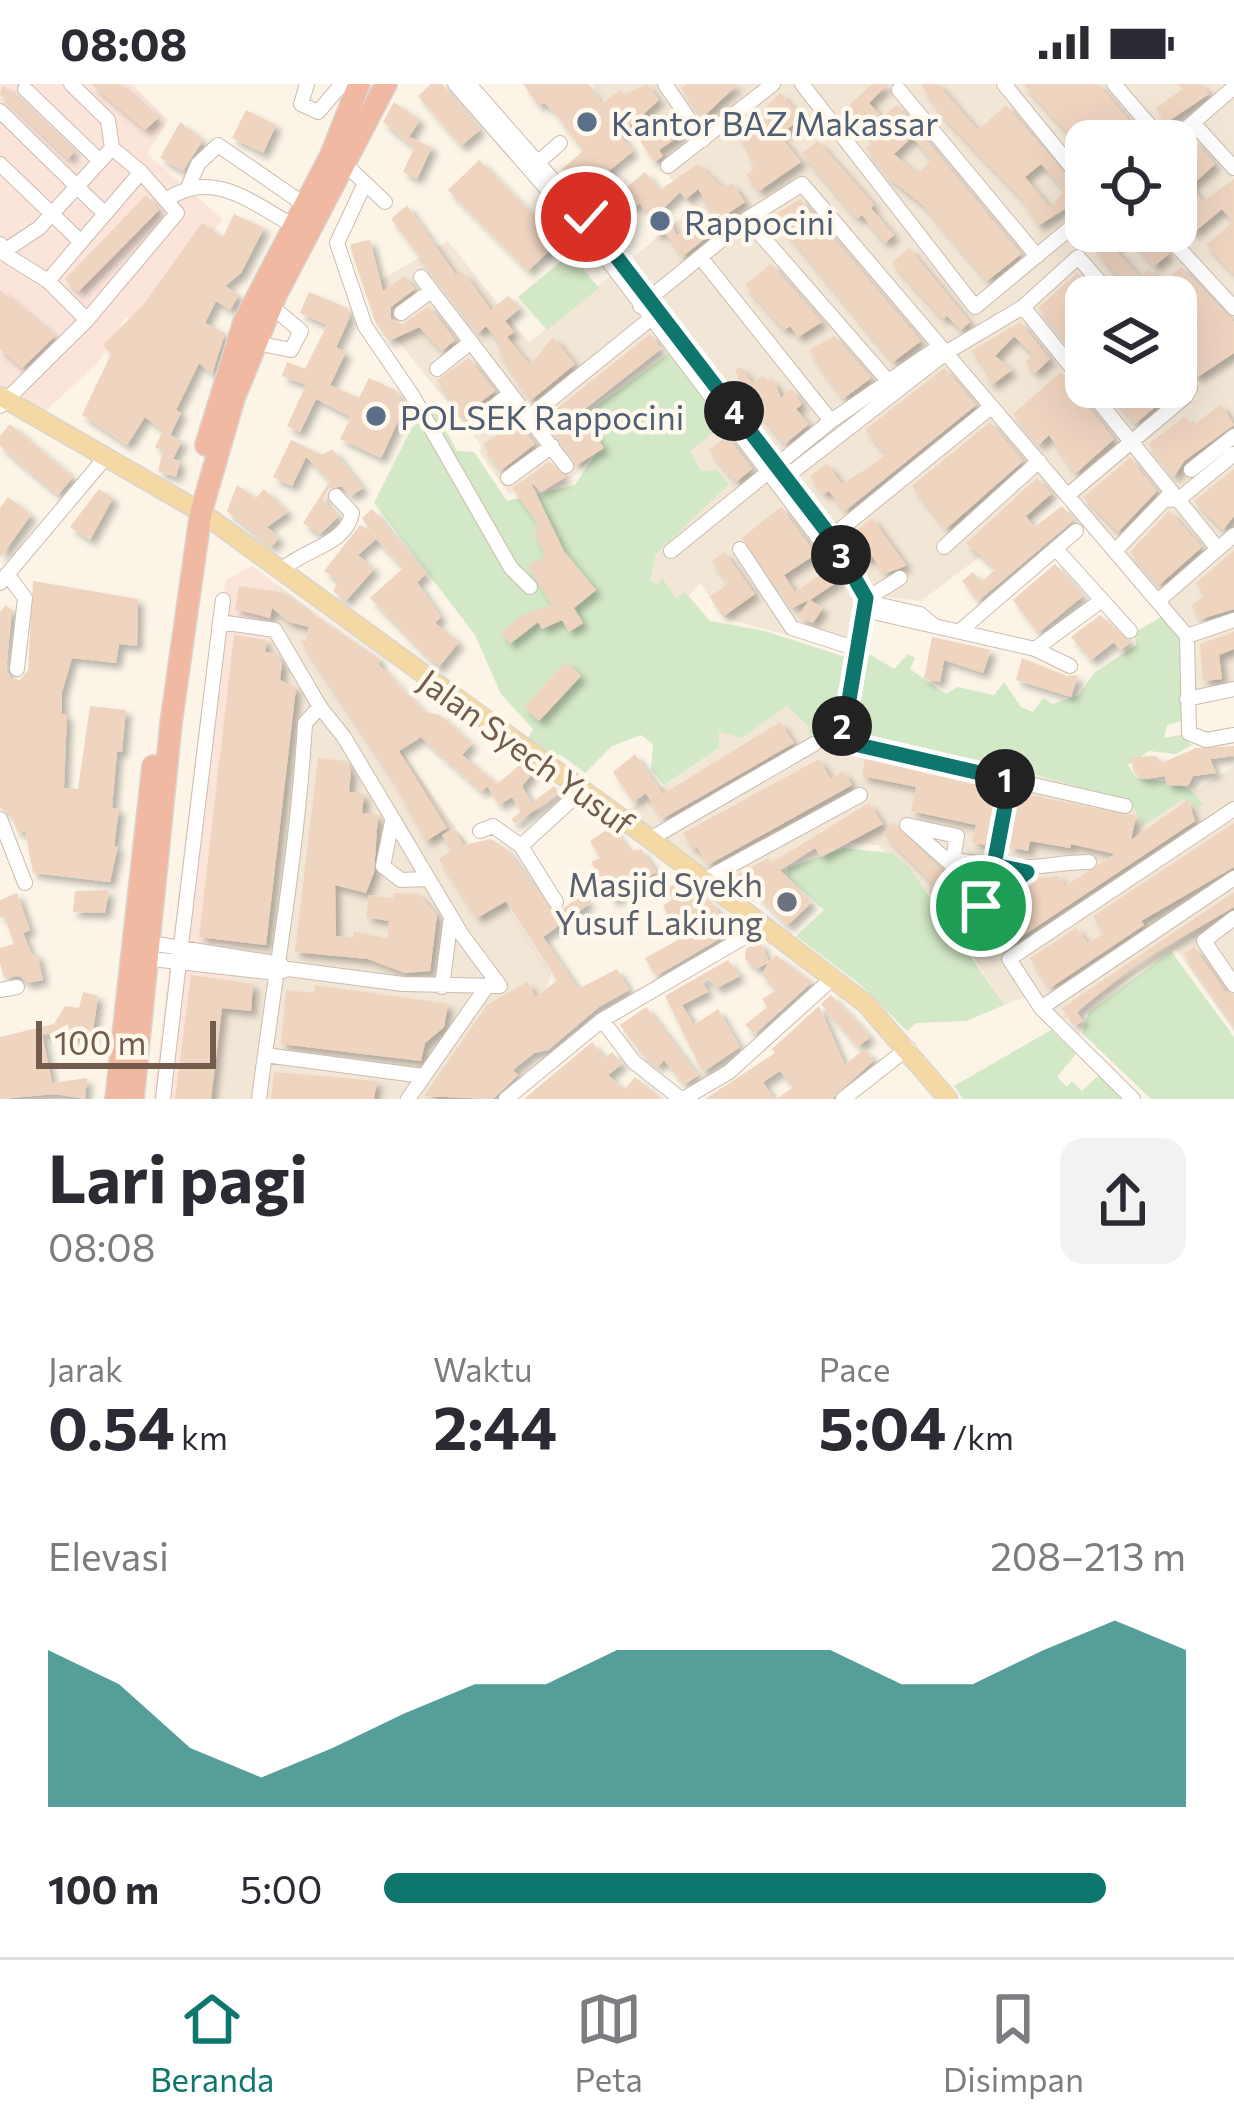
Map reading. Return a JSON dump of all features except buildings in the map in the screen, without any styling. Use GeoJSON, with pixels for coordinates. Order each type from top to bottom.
{"type":"FeatureCollection","features":[{"type":"Feature","properties":{"kind":"highway"},"geometry":{"type":"LineString","coordinates":[[192,507],[271,306],[338,159],[359,84]]}},
{"type":"Feature","properties":{"kind":"highway"},"geometry":{"type":"LineString","coordinates":[[133,1099],[141,949],[192,507],[226,367],[305,205],[386,84]]}},
{"type":"Feature","properties":{"kind":"highway"},"geometry":{"type":"LineString","coordinates":[[116,1099],[141,949]]}},
{"type":"Feature","properties":{"kind":"main road","name":"Jalan Syech Yusuf"},"geometry":{"type":"LineString","coordinates":[[3,401],[192,507],[650,839],[833,977],[908,1048],[948,1099]]}},
{"type":"Feature","properties":{"kind":"street"},"geometry":{"type":"LineString","coordinates":[[3,401],[87,320],[176,215],[169,198],[112,148],[108,120],[71,84]]}},
{"type":"Feature","properties":{"kind":"street"},"geometry":{"type":"LineString","coordinates":[[307,84],[301,104],[318,112],[342,84]]}},
{"type":"Feature","properties":{"kind":"street"},"geometry":{"type":"LineString","coordinates":[[455,84],[483,107],[534,166],[644,303],[777,475],[863,607]]}},
{"type":"Feature","properties":{"kind":"street"},"geometry":{"type":"LineString","coordinates":[[470,84],[483,107]]}},
{"type":"Feature","properties":{"kind":"street"},"geometry":{"type":"LineString","coordinates":[[665,84],[703,140]]}},
{"type":"Feature","properties":{"kind":"street"},"geometry":{"type":"LineString","coordinates":[[802,84],[967,302],[979,306],[1065,233]]}},
{"type":"Feature","properties":{"kind":"street"},"geometry":{"type":"LineString","coordinates":[[1004,84],[1065,159]]}},
{"type":"Feature","properties":{"kind":"street"},"geometry":{"type":"LineString","coordinates":[[1114,84],[1147,120]]}},
{"type":"Feature","properties":{"kind":"street"},"geometry":{"type":"LineString","coordinates":[[668,166],[770,85]]}},
{"type":"Feature","properties":{"kind":"street"},"geometry":{"type":"LineString","coordinates":[[900,86],[1037,256]]}},
{"type":"Feature","properties":{"kind":"street"},"geometry":{"type":"LineString","coordinates":[[26,88],[100,160]]}},
{"type":"Feature","properties":{"kind":"street"},"geometry":{"type":"LineString","coordinates":[[1196,120],[1227,88]]}},
{"type":"Feature","properties":{"kind":"street"},"geometry":{"type":"LineString","coordinates":[[0,111],[105,214]]}},
{"type":"Feature","properties":{"kind":"street"},"geometry":{"type":"LineString","coordinates":[[1197,127],[1234,169]]}},
{"type":"Feature","properties":{"kind":"street"},"geometry":{"type":"LineString","coordinates":[[534,166],[560,143]]}},
{"type":"Feature","properties":{"kind":"street"},"geometry":{"type":"LineString","coordinates":[[169,198],[189,185],[198,164],[218,145],[305,205]]}},
{"type":"Feature","properties":{"kind":"street"},"geometry":{"type":"LineString","coordinates":[[87,320],[48,281],[3,254],[51,213],[112,148]]}},
{"type":"Feature","properties":{"kind":"street"},"geometry":{"type":"LineString","coordinates":[[338,159],[385,202]]}},
{"type":"Feature","properties":{"kind":"street"},"geometry":{"type":"LineString","coordinates":[[0,164],[81,242]]}},
{"type":"Feature","properties":{"kind":"street"},"geometry":{"type":"LineString","coordinates":[[48,281],[141,172]]}},
{"type":"Feature","properties":{"kind":"street"},"geometry":{"type":"LineString","coordinates":[[365,183],[337,243],[364,326],[412,395],[511,568],[530,587]]}},
{"type":"Feature","properties":{"kind":"street"},"geometry":{"type":"LineString","coordinates":[[644,303],[747,219],[791,186],[802,184],[1187,635],[1187,699],[1193,737],[1234,735]]}},
{"type":"Feature","properties":{"kind":"street"},"geometry":{"type":"LineString","coordinates":[[189,185],[226,188],[294,226]]}},
{"type":"Feature","properties":{"kind":"street"},"geometry":{"type":"LineString","coordinates":[[747,219],[890,382]]}},
{"type":"Feature","properties":{"kind":"street"},"geometry":{"type":"LineString","coordinates":[[1182,252],[1234,308]]}},
{"type":"Feature","properties":{"kind":"street"},"geometry":{"type":"LineString","coordinates":[[777,475],[832,421],[944,349],[1023,308],[1078,257],[1095,276]]}},
{"type":"Feature","properties":{"kind":"street"},"geometry":{"type":"LineString","coordinates":[[701,258],[832,421]]}},
{"type":"Feature","properties":{"kind":"street"},"geometry":{"type":"LineString","coordinates":[[421,277],[566,466]]}},
{"type":"Feature","properties":{"kind":"street"},"geometry":{"type":"LineString","coordinates":[[401,313],[431,291]]}},
{"type":"Feature","properties":{"kind":"street"},"geometry":{"type":"LineString","coordinates":[[644,303],[649,320],[831,537],[863,607],[842,728],[846,740],[1125,806]]}},
{"type":"Feature","properties":{"kind":"street"},"geometry":{"type":"LineString","coordinates":[[256,343],[291,350],[296,344],[301,331],[271,306]]}},
{"type":"Feature","properties":{"kind":"street"},"geometry":{"type":"LineString","coordinates":[[1023,308],[1065,359]]}},
{"type":"Feature","properties":{"kind":"street"},"geometry":{"type":"LineString","coordinates":[[530,416],[649,320]]}},
{"type":"Feature","properties":{"kind":"street"},"geometry":{"type":"LineString","coordinates":[[437,369],[471,342]]}},
{"type":"Feature","properties":{"kind":"street"},"geometry":{"type":"LineString","coordinates":[[671,551],[944,349]]}},
{"type":"Feature","properties":{"kind":"street"},"geometry":{"type":"LineString","coordinates":[[475,423],[510,393]]}},
{"type":"Feature","properties":{"kind":"street"},"geometry":{"type":"LineString","coordinates":[[831,537],[991,407]]}},
{"type":"Feature","properties":{"kind":"street"},"geometry":{"type":"LineString","coordinates":[[1105,408],[1218,549]]}},
{"type":"Feature","properties":{"kind":"street"},"geometry":{"type":"LineString","coordinates":[[1068,495],[1171,408]]}},
{"type":"Feature","properties":{"kind":"street"},"geometry":{"type":"LineString","coordinates":[[1191,470],[1234,436]]}},
{"type":"Feature","properties":{"kind":"street"},"geometry":{"type":"LineString","coordinates":[[508,478],[552,446]]}},
{"type":"Feature","properties":{"kind":"street"},"geometry":{"type":"LineString","coordinates":[[1116,550],[1173,497],[1234,454]]}},
{"type":"Feature","properties":{"kind":"street"},"geometry":{"type":"LineString","coordinates":[[17,669],[25,603],[3,578],[105,458]]}},
{"type":"Feature","properties":{"kind":"street"},"geometry":{"type":"LineString","coordinates":[[944,547],[1039,461]]}},
{"type":"Feature","properties":{"kind":"street"},"geometry":{"type":"LineString","coordinates":[[280,571],[307,549],[331,544],[348,526],[352,513],[336,496]]}},
{"type":"Feature","properties":{"kind":"street"},"geometry":{"type":"LineString","coordinates":[[961,630],[1076,531]]}},
{"type":"Feature","properties":{"kind":"street"},"geometry":{"type":"LineString","coordinates":[[1158,601],[1234,535]]}},
{"type":"Feature","properties":{"kind":"street"},"geometry":{"type":"LineString","coordinates":[[740,549],[792,628],[854,648]]}},
{"type":"Feature","properties":{"kind":"street"},"geometry":{"type":"LineString","coordinates":[[1056,549],[1130,631]]}},
{"type":"Feature","properties":{"kind":"street"},"geometry":{"type":"LineString","coordinates":[[863,607],[900,578]]}},
{"type":"Feature","properties":{"kind":"street"},"geometry":{"type":"LineString","coordinates":[[164,1099],[223,600]]}},
{"type":"Feature","properties":{"kind":"street"},"geometry":{"type":"LineString","coordinates":[[1035,649],[1102,600]]}},
{"type":"Feature","properties":{"kind":"street"},"geometry":{"type":"LineString","coordinates":[[863,607],[920,614],[932,624],[1035,649],[1070,666]]}},
{"type":"Feature","properties":{"kind":"street"},"geometry":{"type":"LineString","coordinates":[[1187,635],[1234,620]]}},
{"type":"Feature","properties":{"kind":"street"},"geometry":{"type":"LineString","coordinates":[[141,949],[442,987],[500,986],[451,917],[275,630],[220,622]]}},
{"type":"Feature","properties":{"kind":"street"},"geometry":{"type":"LineString","coordinates":[[1187,699],[1234,689]]}},
{"type":"Feature","properties":{"kind":"street"},"geometry":{"type":"LineString","coordinates":[[260,1099],[280,968],[305,723],[320,707]]}},
{"type":"Feature","properties":{"kind":"street"},"geometry":{"type":"LineString","coordinates":[[650,839],[814,744]]}},
{"type":"Feature","properties":{"kind":"street"},"geometry":{"type":"LineString","coordinates":[[994,865],[1010,780]]}},
{"type":"Feature","properties":{"kind":"street"},"geometry":{"type":"LineString","coordinates":[[521,846],[581,790]]}},
{"type":"Feature","properties":{"kind":"street"},"geometry":{"type":"LineString","coordinates":[[704,880],[860,795]]}},
{"type":"Feature","properties":{"kind":"street"},"geometry":{"type":"LineString","coordinates":[[1133,1099],[1041,1008],[1009,962],[1012,954],[1234,809]]}},
{"type":"Feature","properties":{"kind":"street"},"geometry":{"type":"LineString","coordinates":[[0,819],[26,883]]}},
{"type":"Feature","properties":{"kind":"street"},"geometry":{"type":"LineString","coordinates":[[392,822],[383,866],[401,880],[428,879]]}},
{"type":"Feature","properties":{"kind":"street"},"geometry":{"type":"LineString","coordinates":[[480,831],[493,826],[521,846],[556,902]]}},
{"type":"Feature","properties":{"kind":"street"},"geometry":{"type":"LineString","coordinates":[[981,906],[953,862],[1027,872]]}},
{"type":"Feature","properties":{"kind":"street"},"geometry":{"type":"LineString","coordinates":[[952,920],[981,906],[1027,872],[1052,862],[1089,862]]}},
{"type":"Feature","properties":{"kind":"street"},"geometry":{"type":"LineString","coordinates":[[1041,1008],[1234,878]]}},
{"type":"Feature","properties":{"kind":"street"},"geometry":{"type":"LineString","coordinates":[[442,987],[451,917]]}},
{"type":"Feature","properties":{"kind":"street"},"geometry":{"type":"LineString","coordinates":[[1234,918],[1204,941],[1234,985]]}},
{"type":"Feature","properties":{"kind":"street"},"geometry":{"type":"LineString","coordinates":[[506,1099],[602,1020],[765,925]]}},
{"type":"Feature","properties":{"kind":"street"},"geometry":{"type":"LineString","coordinates":[[602,1020],[634,1062],[682,1099],[729,1072],[833,977]]}},
{"type":"Feature","properties":{"kind":"street"},"geometry":{"type":"LineString","coordinates":[[0,990],[17,987]]}},
{"type":"Feature","properties":{"kind":"street"},"geometry":{"type":"LineString","coordinates":[[408,1099],[485,989]]}},
{"type":"Feature","properties":{"kind":"street"},"geometry":{"type":"LineString","coordinates":[[843,1099],[908,1048]]}},
{"type":"Feature","properties":{"kind":"street"},"geometry":{"type":"LineString","coordinates":[[265,1055],[423,1076]]}},
{"type":"Feature","properties":{"kind":"shaded area"},"geometry":{"type":"Polygon","coordinates":[[[0,84],[132,84],[168,120],[147,154],[223,219],[143,320],[126,317],[96,365],[42,414],[0,389],[0,84]]]}},
{"type":"Feature","properties":{"kind":"shaded area"},"geometry":{"type":"Polygon","coordinates":[[[593,84],[1234,84],[1234,695],[1187,696],[1185,632],[1065,493],[921,601],[872,595],[861,649],[850,652],[724,618],[700,583],[682,603],[644,582],[683,454],[733,418],[668,339],[578,412],[603,446],[572,478],[509,494],[480,453],[481,445],[396,338],[406,327],[377,282],[448,241],[529,343],[694,207],[593,84]]]}},
{"type":"Feature","properties":{"kind":"shaded area"},"geometry":{"type":"Polygon","coordinates":[[[252,566],[275,583],[213,1099],[153,1099],[203,696],[226,580],[252,566]]]}},
{"type":"Feature","properties":{"kind":"shaded area"},"geometry":{"type":"Polygon","coordinates":[[[275,583],[313,612],[308,618],[460,834],[551,974],[544,998],[494,1045],[458,1099],[213,1099],[275,583]]]}},
{"type":"Feature","properties":{"kind":"shaded area"},"geometry":{"type":"Polygon","coordinates":[[[787,706],[829,739],[833,726],[1116,795],[1138,805],[1147,822],[1234,766],[1234,1031],[1176,949],[1052,1027],[1028,996],[1004,1005],[935,899],[878,845],[847,843],[811,852],[734,894],[625,812],[718,749],[719,732],[742,737],[787,706]]]}},
{"type":"Feature","properties":{"kind":"green space"},"geometry":{"type":"Polygon","coordinates":[[[570,254],[599,288],[547,330],[518,297],[570,254]]]}},
{"type":"Feature","properties":{"kind":"green space"},"geometry":{"type":"Polygon","coordinates":[[[669,353],[723,425],[690,451],[701,471],[717,470],[729,484],[656,554],[650,580],[657,585],[662,578],[676,598],[685,592],[710,621],[765,631],[845,657],[829,739],[811,739],[808,726],[787,706],[742,738],[719,732],[719,748],[664,785],[651,770],[653,744],[641,735],[612,746],[585,773],[560,754],[550,760],[524,746],[533,729],[501,694],[475,635],[374,503],[411,429],[436,402],[449,409],[455,421],[444,427],[457,451],[474,452],[507,501],[575,485],[597,452],[589,412],[669,353]]]}},
{"type":"Feature","properties":{"kind":"green space"},"geometry":{"type":"Polygon","coordinates":[[[1163,616],[1182,636],[1181,721],[1167,725],[1164,738],[1181,735],[1192,745],[1176,754],[1149,751],[1128,765],[1136,778],[1189,790],[1203,804],[1198,808],[1183,799],[1143,826],[1131,802],[1027,772],[849,733],[862,656],[871,655],[894,669],[908,654],[915,658],[910,669],[946,694],[958,687],[994,695],[1004,682],[1021,707],[1033,712],[1043,698],[1053,704],[1079,695],[1094,673],[1136,645],[1135,632],[1163,616]]]}},
{"type":"Feature","properties":{"kind":"green space"},"geometry":{"type":"Polygon","coordinates":[[[844,848],[892,853],[909,867],[1004,1005],[966,1021],[916,1023],[907,1031],[861,985],[796,936],[824,910],[787,877],[788,868],[844,848]]]}},
{"type":"Feature","properties":{"kind":"green space"},"geometry":{"type":"Polygon","coordinates":[[[1171,951],[1234,1037],[1234,1099],[1151,1099],[1082,1033],[1089,1012],[1171,951]]]}},
{"type":"Feature","properties":{"kind":"green space"},"geometry":{"type":"Polygon","coordinates":[[[1051,1030],[1076,1054],[1057,1077],[1067,1087],[1072,1081],[1082,1091],[1098,1076],[1125,1099],[963,1099],[954,1086],[1051,1030]]]}},
{"type":"Feature","properties":{"kind":"place","name":"Kantor BAZ Makassar"},"geometry":{"type":"Point","coordinates":[587,122]}},
{"type":"Feature","properties":{"kind":"place","name":"Rappocini"},"geometry":{"type":"Point","coordinates":[660,221]}},
{"type":"Feature","properties":{"kind":"place","name":"POLSEK Rappocini"},"geometry":{"type":"Point","coordinates":[376,416]}},
{"type":"Feature","properties":{"kind":"place","name":"Masjid Syekh Yusuf Lakiung"},"geometry":{"type":"Point","coordinates":[787,902]}},
{"type":"Feature","properties":{"kind":"route"},"geometry":{"type":"LineString","coordinates":[[586,217],[831,537],[868,602],[854,648],[843,736],[850,743],[1010,780],[994,865],[1027,872],[981,906]]}}]}
